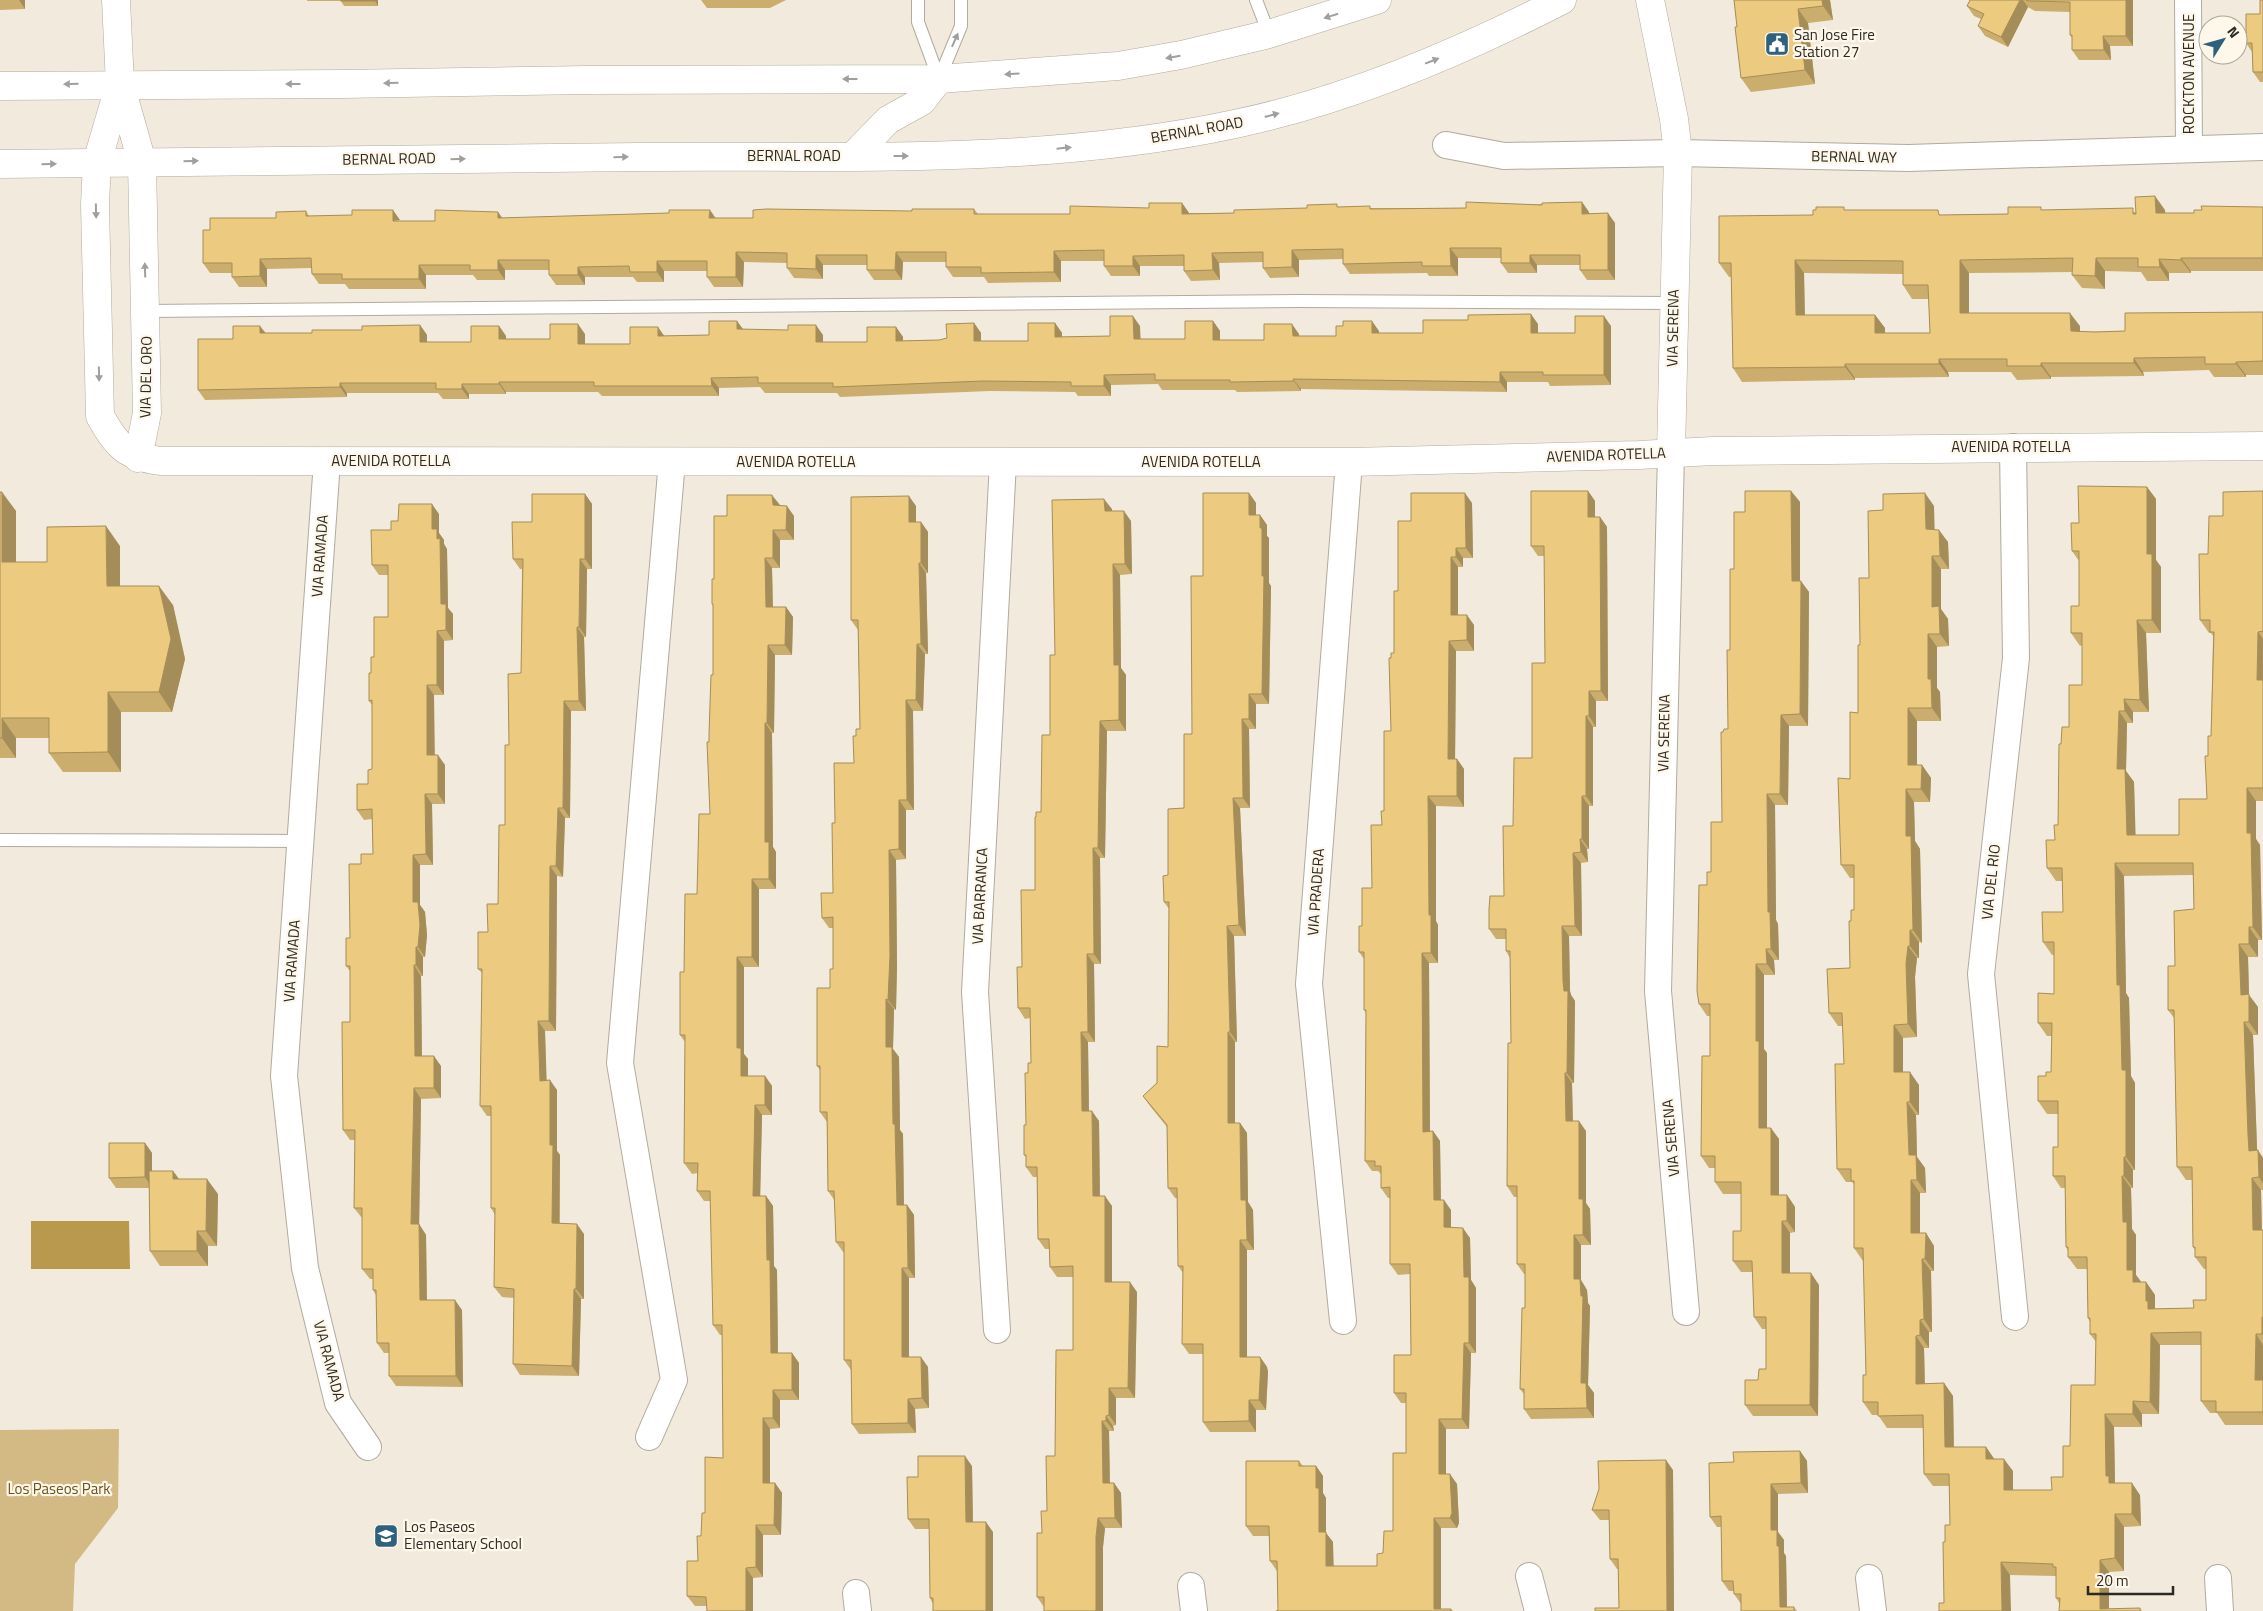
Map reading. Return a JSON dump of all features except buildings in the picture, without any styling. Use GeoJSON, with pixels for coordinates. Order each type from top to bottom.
{"type":"FeatureCollection","features":[{"type":"Feature","properties":{"kind":"street","name":"VIA DEL ORO"},"geometry":{"type":"LineString","coordinates":[[116,0],[120,84],[142,162],[147,413],[138,458],[114,441],[100,416],[96,205],[97,162],[120,84]]}},
{"type":"Feature","properties":{"kind":"street"},"geometry":{"type":"LineString","coordinates":[[0,86],[939,79],[1118,66],[1181,55],[1270,34],[1377,0]]}},
{"type":"Feature","properties":{"kind":"street","name":"BERNAL ROAD"},"geometry":{"type":"LineString","coordinates":[[0,164],[930,156],[1032,152],[1134,141],[1237,124],[1283,112],[1386,79],[1498,33],[1562,0]]}},
{"type":"Feature","properties":{"kind":"street","name":"VIA SERENA"},"geometry":{"type":"LineString","coordinates":[[1650,0],[1674,119],[1678,153],[1658,991],[1686,1312]]}},
{"type":"Feature","properties":{"kind":"street","name":"ROCKTON AVENUE"},"geometry":{"type":"LineString","coordinates":[[2188,0],[2189,149]]}},
{"type":"Feature","properties":{"kind":"street"},"geometry":{"type":"LineString","coordinates":[[853,156],[888,120],[922,101],[939,79]]}},
{"type":"Feature","properties":{"kind":"street","name":"BERNAL WAY"},"geometry":{"type":"LineString","coordinates":[[1446,145],[1504,156],[1678,153],[1908,158],[2263,147]]}},
{"type":"Feature","properties":{"kind":"street","name":"AVENIDA ROTELLA"},"geometry":{"type":"LineString","coordinates":[[138,458],[160,461],[1349,462],[1712,451],[2263,446]]}},
{"type":"Feature","properties":{"kind":"street","name":"VIA DEL RIO"},"geometry":{"type":"LineString","coordinates":[[2013,447],[2016,658],[1981,974],[2015,1317]]}},
{"type":"Feature","properties":{"kind":"street","name":"VIA RAMADA"},"geometry":{"type":"LineString","coordinates":[[327,461],[284,1076],[304,1259],[338,1403],[368,1446]]}},
{"type":"Feature","properties":{"kind":"street"},"geometry":{"type":"LineString","coordinates":[[649,1437],[674,1380],[620,1063],[672,462]]}},
{"type":"Feature","properties":{"kind":"street","name":"VIA BARRANCA"},"geometry":{"type":"LineString","coordinates":[[997,1330],[975,992],[1003,462]]}},
{"type":"Feature","properties":{"kind":"street","name":"VIA PRADERA"},"geometry":{"type":"LineString","coordinates":[[1343,1321],[1309,984],[1349,462]]}},
{"type":"Feature","properties":{"kind":"street"},"geometry":{"type":"LineString","coordinates":[[1529,1576],[1538,1611]]}},
{"type":"Feature","properties":{"kind":"street"},"geometry":{"type":"LineString","coordinates":[[1868,1578],[1873,1611]]}},
{"type":"Feature","properties":{"kind":"street"},"geometry":{"type":"LineString","coordinates":[[2218,1578],[2220,1611]]}},
{"type":"Feature","properties":{"kind":"lane"},"geometry":{"type":"LineString","coordinates":[[918,0],[918,22],[939,79]]}},
{"type":"Feature","properties":{"kind":"lane"},"geometry":{"type":"LineString","coordinates":[[939,79],[961,26],[961,0]]}},
{"type":"Feature","properties":{"kind":"lane"},"geometry":{"type":"LineString","coordinates":[[1256,0],[1270,34]]}},
{"type":"Feature","properties":{"kind":"lane"},"geometry":{"type":"LineString","coordinates":[[146,311],[1299,301],[1674,303]]}},
{"type":"Feature","properties":{"kind":"lane"},"geometry":{"type":"LineString","coordinates":[[0,840],[300,841]]}},
{"type":"Feature","properties":{"kind":"green space","name":"Los Paseos Park"},"geometry":{"type":"Polygon","coordinates":[[[119,1429],[118,1508],[75,1564],[73,1611],[0,1611],[0,1430],[119,1429]]]}},
{"type":"Feature","properties":{"kind":"shaded area"},"geometry":{"type":"Polygon","coordinates":[[[31,1221],[129,1221],[130,1269],[31,1269],[31,1221]]]}},
{"type":"Feature","properties":{"kind":"place","name":"San Jose Fire Station 27"},"geometry":{"type":"Point","coordinates":[1777,44]}},
{"type":"Feature","properties":{"kind":"place","name":"Los Paseos Elementary School"},"geometry":{"type":"Point","coordinates":[386,1536]}}]}
